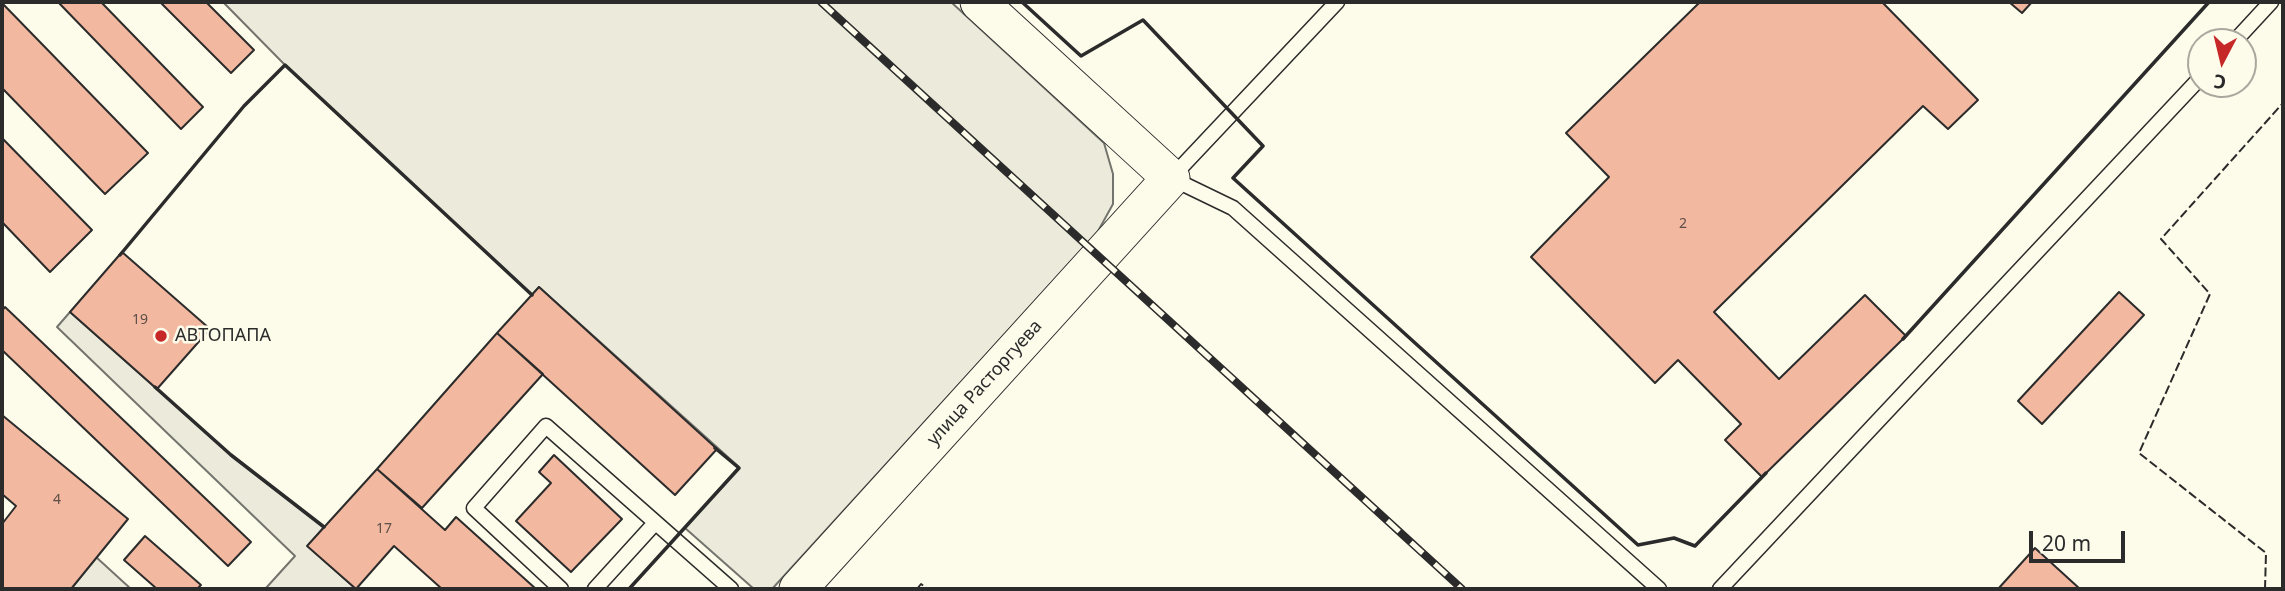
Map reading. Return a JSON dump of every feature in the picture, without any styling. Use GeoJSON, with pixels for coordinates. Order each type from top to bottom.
{"type":"FeatureCollection","features":[{"type":"Feature","properties":{"kind":"street"},"geometry":{"type":"LineString","coordinates":[[979,2],[1171,178]]}},
{"type":"Feature","properties":{"kind":"street","name":"улица Расторгуева"},"geometry":{"type":"LineString","coordinates":[[799,589],[1171,178]]}},
{"type":"Feature","properties":{"kind":"lane"},"geometry":{"type":"LineString","coordinates":[[1337,2],[1171,178],[1233,208],[1659,589]]}},
{"type":"Feature","properties":{"kind":"lane"},"geometry":{"type":"LineString","coordinates":[[2247,28],[2271,2]]}},
{"type":"Feature","properties":{"kind":"lane"},"geometry":{"type":"LineString","coordinates":[[1720,589],[2187,92]]}},
{"type":"Feature","properties":{"kind":"lane"},"geometry":{"type":"LineString","coordinates":[[561,589],[474,508],[546,426],[731,589]]}},
{"type":"Feature","properties":{"kind":"lane"},"geometry":{"type":"LineString","coordinates":[[595,589],[655,523]]}},
{"type":"Feature","properties":{"kind":"shaded area"},"geometry":{"type":"Polygon","coordinates":[[[223,2],[951,2],[1104,143],[1113,174],[1113,204],[1097,233],[772,589],[754,589],[685,528],[739,467],[539,287],[532,295],[285,65],[223,2]]]}},
{"type":"Feature","properties":{"kind":"shaded area"},"geometry":{"type":"Polygon","coordinates":[[[70,312],[231,455],[324,527],[308,546],[356,589],[266,588],[295,556],[57,327],[70,312]]]}},
{"type":"Feature","properties":{"kind":"shaded area"},"geometry":{"type":"Polygon","coordinates":[[[96,557],[131,589],[71,589],[96,557]]]}},
{"type":"Feature","properties":{"kind":"building"},"geometry":{"type":"Polygon","coordinates":[[[58,2],[101,2],[203,107],[181,129],[58,2]]]}},
{"type":"Feature","properties":{"kind":"building"},"geometry":{"type":"Polygon","coordinates":[[[160,2],[206,2],[254,50],[231,73],[160,2]]]}},
{"type":"Feature","properties":{"kind":"building"},"geometry":{"type":"Polygon","coordinates":[[[1700,2],[1882,2],[1978,100],[1948,129],[1923,106],[1714,312],[1779,379],[1865,295],[1906,336],[1762,477],[1725,440],[1741,424],[1678,360],[1655,383],[1531,257],[1609,177],[1566,133],[1700,2]]]}},
{"type":"Feature","properties":{"kind":"building"},"geometry":{"type":"Polygon","coordinates":[[[2009,2],[2032,2],[2022,13],[2009,2]]]}},
{"type":"Feature","properties":{"kind":"building"},"geometry":{"type":"Polygon","coordinates":[[[2,3],[148,153],[105,194],[2,88],[2,3]]]}},
{"type":"Feature","properties":{"kind":"building"},"geometry":{"type":"Polygon","coordinates":[[[2,138],[92,230],[50,272],[2,222],[2,138]]]}},
{"type":"Feature","properties":{"kind":"building"},"geometry":{"type":"Polygon","coordinates":[[[122,252],[210,329],[157,389],[70,312],[122,252]]]}},
{"type":"Feature","properties":{"kind":"building"},"geometry":{"type":"Polygon","coordinates":[[[539,287],[717,449],[675,495],[497,333],[539,287]]]}},
{"type":"Feature","properties":{"kind":"building"},"geometry":{"type":"Polygon","coordinates":[[[2119,292],[2144,315],[2042,424],[2018,401],[2119,292]]]}},
{"type":"Feature","properties":{"kind":"building"},"geometry":{"type":"Polygon","coordinates":[[[5,307],[251,542],[228,566],[2,350],[2,311],[5,307]]]}},
{"type":"Feature","properties":{"kind":"building"},"geometry":{"type":"Polygon","coordinates":[[[497,333],[543,374],[422,508],[377,469],[497,333]]]}},
{"type":"Feature","properties":{"kind":"building"},"geometry":{"type":"Polygon","coordinates":[[[2,415],[128,519],[71,589],[2,589],[2,524],[16,506],[2,494],[2,415]]]}},
{"type":"Feature","properties":{"kind":"building"},"geometry":{"type":"Polygon","coordinates":[[[554,455],[622,519],[571,572],[516,521],[551,483],[539,472],[554,455]]]}},
{"type":"Feature","properties":{"kind":"building"},"geometry":{"type":"Polygon","coordinates":[[[377,469],[445,530],[456,517],[536,589],[442,589],[394,546],[356,589],[307,546],[377,469]]]}},
{"type":"Feature","properties":{"kind":"building"},"geometry":{"type":"Polygon","coordinates":[[[145,536],[201,585],[197,589],[157,589],[124,560],[145,536]]]}},
{"type":"Feature","properties":{"kind":"building"},"geometry":{"type":"Polygon","coordinates":[[[2035,548],[2080,589],[1998,589],[2035,548]]]}},
{"type":"Feature","properties":{"kind":"railway"},"geometry":{"type":"LineString","coordinates":[[821,2],[1462,589]]}},
{"type":"Feature","properties":{"kind":"fence"},"geometry":{"type":"LineString","coordinates":[[2265,589],[2266,553],[2139,453],[2210,294],[2161,239],[2283,103]]}},
{"type":"Feature","properties":{"kind":"fence"},"geometry":{"type":"LineString","coordinates":[[917,589],[921,584],[928,589]]}},
{"type":"Feature","properties":{"kind":"wall"},"geometry":{"type":"LineString","coordinates":[[1022,2],[1081,56],[1143,20],[1263,146],[1233,178],[1638,545],[1674,538],[1695,546],[1766,473]]}},
{"type":"Feature","properties":{"kind":"wall"},"geometry":{"type":"LineString","coordinates":[[1903,339],[2209,2]]}},
{"type":"Feature","properties":{"kind":"wall"},"geometry":{"type":"LineString","coordinates":[[120,255],[244,106],[285,65],[532,295]]}},
{"type":"Feature","properties":{"kind":"wall"},"geometry":{"type":"LineString","coordinates":[[155,387],[231,455],[324,527]]}},
{"type":"Feature","properties":{"kind":"wall"},"geometry":{"type":"LineString","coordinates":[[629,589],[739,468],[715,448]]}},
{"type":"Feature","properties":{"kind":"place","name":"АВТОПАПА"},"geometry":{"type":"Point","coordinates":[161,336]}}]}
